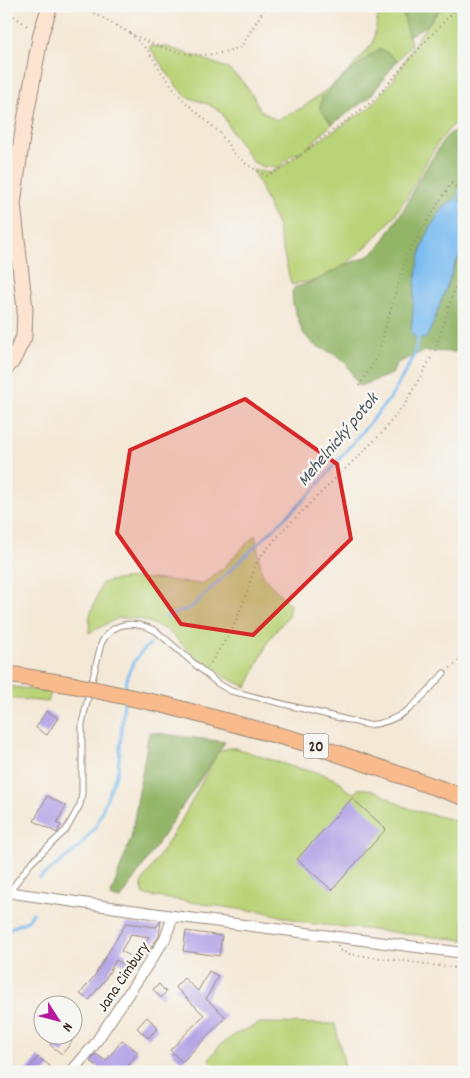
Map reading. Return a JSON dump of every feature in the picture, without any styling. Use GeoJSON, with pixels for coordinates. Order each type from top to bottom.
{"type":"FeatureCollection","features":[{"type":"Feature","properties":{"kind":"main road","name":"20"},"geometry":{"type":"LineString","coordinates":[[6,674],[73,685],[165,705],[310,744],[464,797]]}},
{"type":"Feature","properties":{"kind":"street"},"geometry":{"type":"LineString","coordinates":[[6,368],[12,361],[24,337],[25,309],[12,204],[41,33],[50,6]]}},
{"type":"Feature","properties":{"kind":"street"},"geometry":{"type":"LineString","coordinates":[[8,892],[173,916],[464,954]]}},
{"type":"Feature","properties":{"kind":"street","name":"Jana Cimbury"},"geometry":{"type":"LineString","coordinates":[[71,1072],[94,1045],[165,939],[173,916]]}},
{"type":"Feature","properties":{"kind":"lane"},"geometry":{"type":"LineString","coordinates":[[8,892],[31,863],[66,830],[80,804],[82,793],[81,741],[84,709],[102,644],[109,632],[122,625],[141,625],[156,631],[204,673],[231,691],[368,725],[386,723],[401,716],[417,703],[444,673]]}},
{"type":"Feature","properties":{"kind":"path"},"geometry":{"type":"LineString","coordinates":[[80,6],[130,33],[176,53],[214,54],[241,47],[266,6]]}},
{"type":"Feature","properties":{"kind":"path"},"geometry":{"type":"LineString","coordinates":[[130,33],[149,52],[182,99],[220,133],[233,152],[246,164],[266,176],[289,164],[373,101],[459,6]]}},
{"type":"Feature","properties":{"kind":"path"},"geometry":{"type":"LineString","coordinates":[[6,10],[25,26],[41,33]]}},
{"type":"Feature","properties":{"kind":"path"},"geometry":{"type":"LineString","coordinates":[[360,386],[377,357],[407,254],[451,184],[464,194]]}},
{"type":"Feature","properties":{"kind":"path"},"geometry":{"type":"LineString","coordinates":[[204,673],[233,628],[255,566],[262,555],[284,529],[382,434],[406,402],[435,351],[464,259]]}},
{"type":"Feature","properties":{"kind":"path"},"geometry":{"type":"LineString","coordinates":[[444,673],[464,657]]}},
{"type":"Feature","properties":{"kind":"path"},"geometry":{"type":"LineString","coordinates":[[335,937],[339,950],[349,954],[464,969]]}},
{"type":"Feature","properties":{"kind":"highlighted area"},"geometry":{"type":"Polygon","coordinates":[[[245,399],[337,464],[351,539],[253,635],[181,624],[117,533],[130,450],[245,399]]]}},
{"type":"Feature","properties":{"kind":"green space"},"geometry":{"type":"Polygon","coordinates":[[[380,6],[410,6],[403,12],[411,44],[397,61],[388,53],[370,55],[322,97],[320,108],[332,124],[306,149],[369,108],[393,80],[419,36],[443,6],[464,6],[464,115],[443,136],[401,206],[372,240],[352,259],[333,272],[313,281],[297,283],[296,285],[291,284],[277,225],[253,170],[269,173],[282,167],[303,151],[291,156],[279,167],[264,167],[253,162],[232,132],[222,113],[208,104],[187,97],[178,88],[150,49],[150,46],[167,47],[227,68],[241,80],[254,97],[259,109],[276,120],[302,108],[343,77],[364,54],[373,43],[380,6]]]}},
{"type":"Feature","properties":{"kind":"green space"},"geometry":{"type":"Polygon","coordinates":[[[410,6],[442,6],[426,26],[408,36],[403,12],[410,6]]]}},
{"type":"Feature","properties":{"kind":"green space"},"geometry":{"type":"Polygon","coordinates":[[[379,49],[388,53],[397,61],[370,97],[332,124],[320,109],[322,97],[379,49]]]}},
{"type":"Feature","properties":{"kind":"green space"},"geometry":{"type":"Polygon","coordinates":[[[464,122],[464,203],[457,199],[432,226],[421,252],[411,330],[426,338],[455,264],[464,248],[464,346],[457,352],[424,351],[397,363],[392,374],[359,386],[346,363],[332,353],[314,345],[303,333],[293,305],[292,292],[294,288],[317,280],[344,265],[369,256],[381,244],[405,207],[418,181],[446,137],[464,122]]]}},
{"type":"Feature","properties":{"kind":"green space"},"geometry":{"type":"Polygon","coordinates":[[[255,535],[261,570],[265,579],[290,604],[288,616],[269,640],[247,687],[214,671],[194,656],[167,630],[141,619],[118,618],[89,633],[90,615],[102,583],[114,580],[139,579],[202,584],[223,568],[255,535]]]}},
{"type":"Feature","properties":{"kind":"green space"},"geometry":{"type":"Polygon","coordinates":[[[6,686],[51,692],[48,702],[6,698],[6,686]]]}},
{"type":"Feature","properties":{"kind":"green space"},"geometry":{"type":"Polygon","coordinates":[[[149,732],[225,742],[121,899],[110,897],[131,838],[149,732]]]}},
{"type":"Feature","properties":{"kind":"green space"},"geometry":{"type":"Polygon","coordinates":[[[228,748],[236,748],[293,767],[323,774],[341,782],[345,789],[354,793],[358,789],[369,789],[405,807],[464,824],[464,940],[307,923],[257,910],[251,911],[144,895],[141,884],[180,823],[218,752],[228,748]]]}},
{"type":"Feature","properties":{"kind":"green space"},"geometry":{"type":"Polygon","coordinates":[[[260,1023],[335,1024],[346,1072],[219,1072],[209,1059],[219,1046],[234,1035],[260,1023]]]}},
{"type":"Feature","properties":{"kind":"water"},"geometry":{"type":"Polygon","coordinates":[[[457,199],[464,203],[464,248],[455,264],[430,331],[426,338],[418,339],[413,336],[411,330],[421,252],[434,221],[445,207],[457,199]]]}},
{"type":"Feature","properties":{"kind":"building"},"geometry":{"type":"Polygon","coordinates":[[[46,711],[58,718],[47,735],[36,728],[46,711]]]}},
{"type":"Feature","properties":{"kind":"building"},"geometry":{"type":"Polygon","coordinates":[[[47,796],[66,806],[57,823],[61,825],[57,833],[34,821],[47,796]]]}},
{"type":"Feature","properties":{"kind":"building"},"geometry":{"type":"Polygon","coordinates":[[[352,798],[386,829],[332,890],[297,859],[352,798]]]}},
{"type":"Feature","properties":{"kind":"building"},"geometry":{"type":"Polygon","coordinates":[[[161,921],[159,936],[132,969],[116,960],[104,981],[89,1000],[80,994],[95,975],[126,923],[156,927],[161,921]],[[131,934],[121,951],[134,958],[149,937],[131,934]]]}},
{"type":"Feature","properties":{"kind":"building"},"geometry":{"type":"Polygon","coordinates":[[[186,931],[222,936],[219,956],[183,951],[186,931]]]}},
{"type":"Feature","properties":{"kind":"building"},"geometry":{"type":"Polygon","coordinates":[[[209,971],[218,976],[206,999],[226,1017],[182,1062],[170,1050],[204,1015],[175,987],[184,978],[198,991],[209,971]]]}},
{"type":"Feature","properties":{"kind":"building"},"geometry":{"type":"Polygon","coordinates":[[[159,984],[166,992],[161,998],[153,989],[159,984]]]}},
{"type":"Feature","properties":{"kind":"building"},"geometry":{"type":"Polygon","coordinates":[[[147,1017],[158,1028],[148,1038],[137,1028],[147,1017]]]}},
{"type":"Feature","properties":{"kind":"building"},"geometry":{"type":"Polygon","coordinates":[[[122,1040],[138,1052],[124,1072],[105,1072],[90,1061],[96,1054],[106,1061],[122,1040]]]}},
{"type":"Feature","properties":{"kind":"building"},"geometry":{"type":"Polygon","coordinates":[[[51,1046],[69,1046],[62,1054],[51,1046]]]}},
{"type":"Feature","properties":{"kind":"building"},"geometry":{"type":"Polygon","coordinates":[[[38,1057],[50,1066],[45,1072],[26,1072],[38,1057]]]}},
{"type":"Feature","properties":{"kind":"waterway","name":"Mehelnický potok"},"geometry":{"type":"LineString","coordinates":[[458,203],[457,199],[464,185]]}},
{"type":"Feature","properties":{"kind":"waterway","name":"Mehelnický potok"},"geometry":{"type":"LineString","coordinates":[[166,617],[192,607],[312,492],[391,397],[414,356],[419,335]]}},
{"type":"Feature","properties":{"kind":"waterway","name":"Mehelnický potok"},"geometry":{"type":"LineString","coordinates":[[125,691],[127,677],[132,665],[150,644]]}},
{"type":"Feature","properties":{"kind":"waterway","name":"Mehelnický potok"},"geometry":{"type":"LineString","coordinates":[[40,878],[78,848],[96,826],[118,770],[124,702]]}},
{"type":"Feature","properties":{"kind":"waterway","name":"Mehelnický potok"},"geometry":{"type":"LineString","coordinates":[[6,930],[27,921],[33,913]]}}]}
